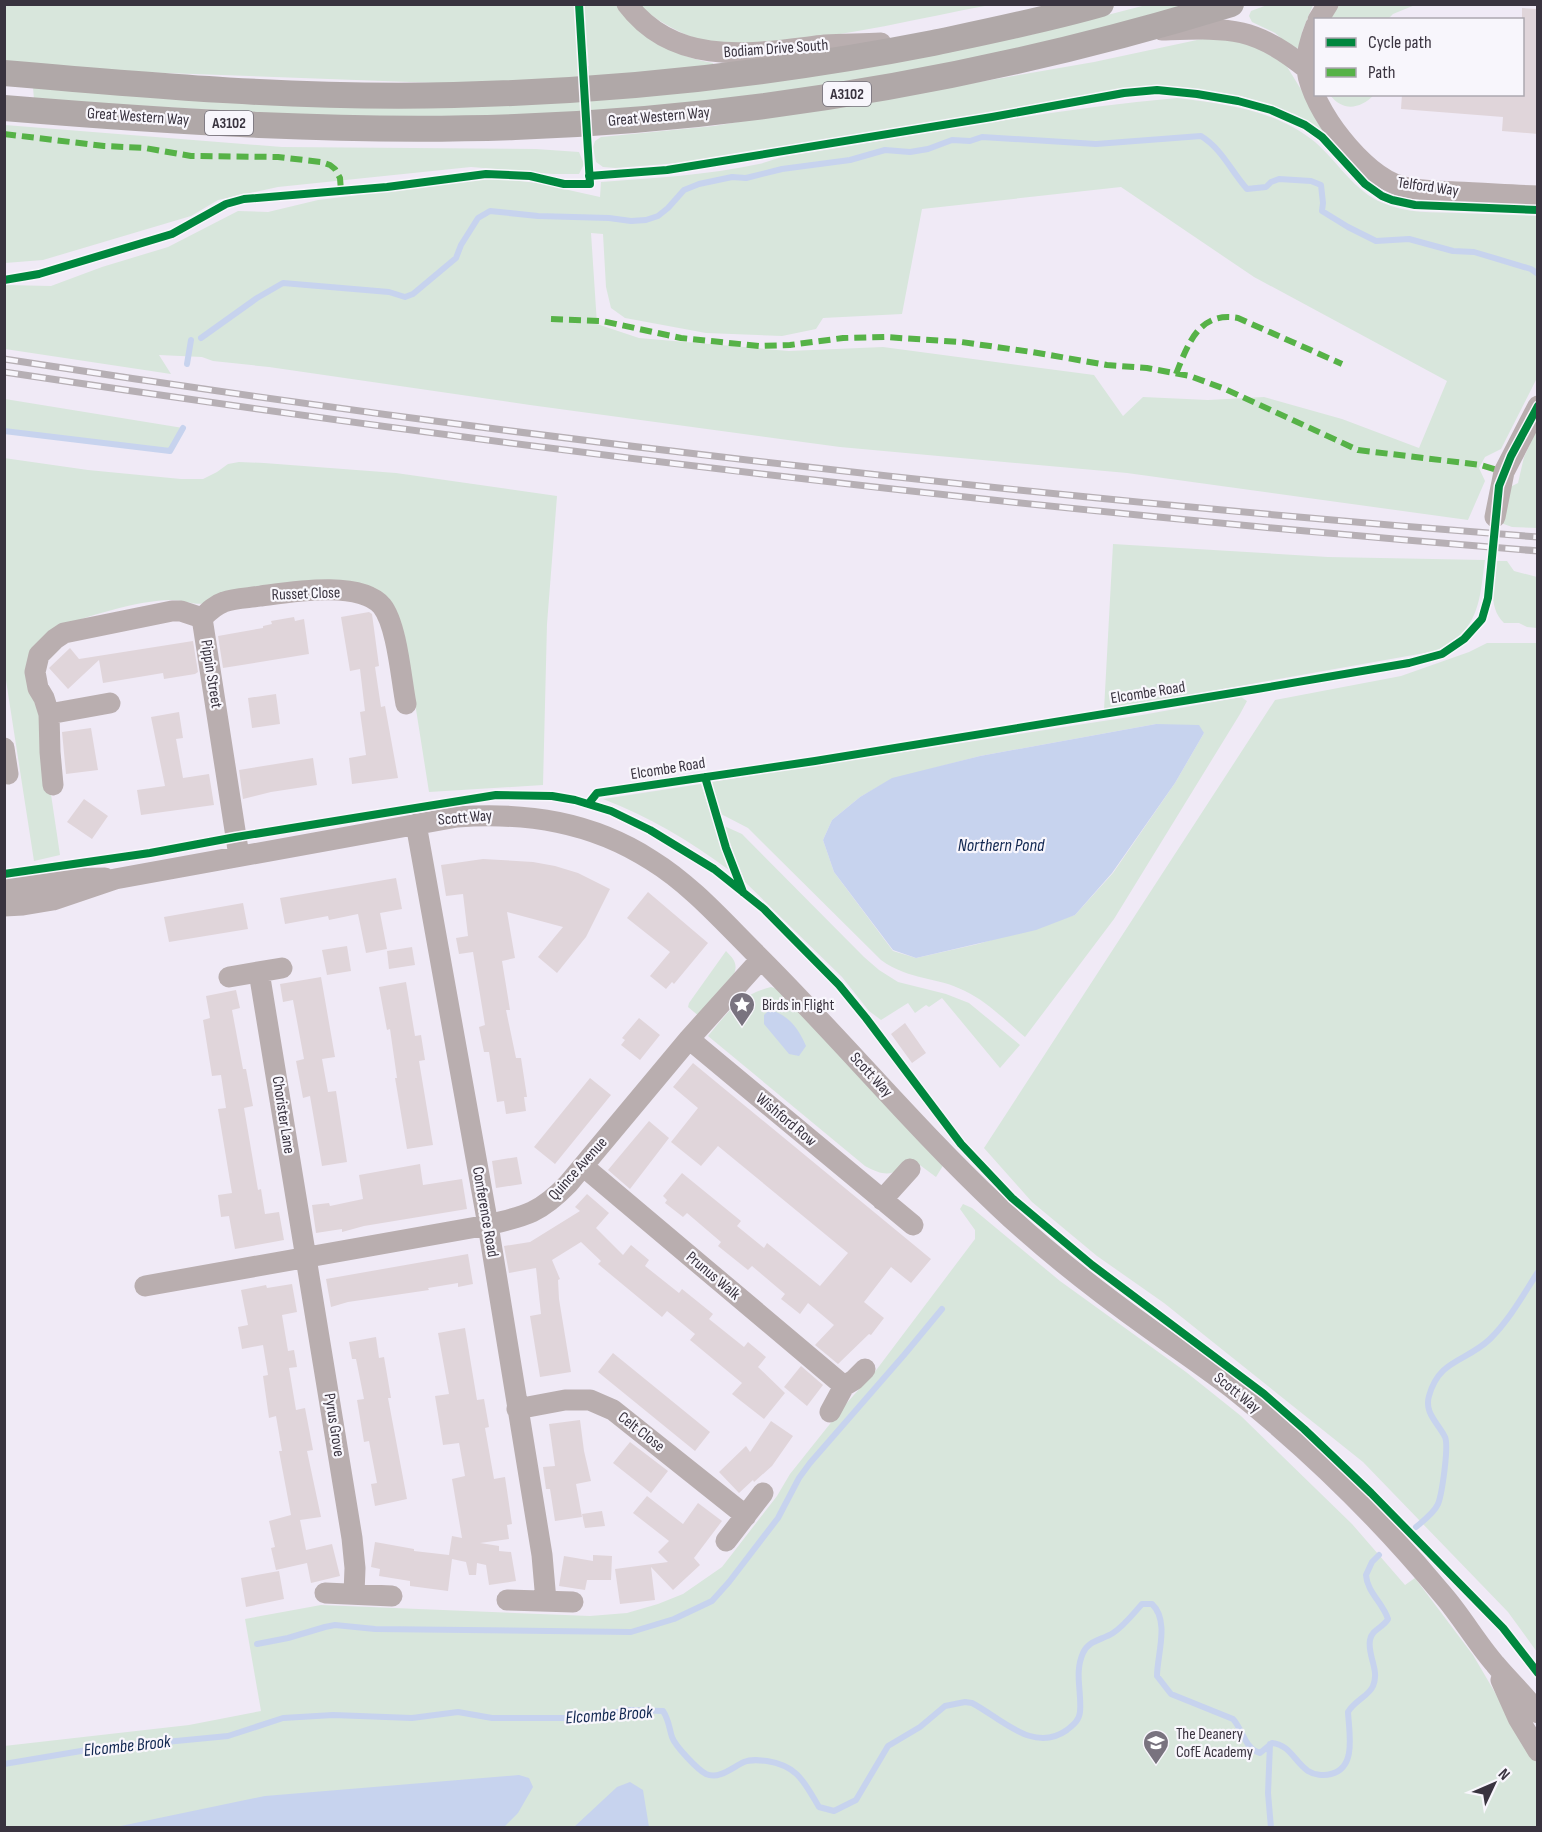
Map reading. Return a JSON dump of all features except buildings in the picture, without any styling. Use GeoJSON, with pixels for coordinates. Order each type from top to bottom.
{"type":"FeatureCollection","features":[{"type":"Feature","properties":{"kind":"main road","name":"Great Western Way"},"geometry":{"type":"LineString","coordinates":[[4,73],[202,89],[310,94],[453,95],[640,85],[831,62],[1029,24],[1101,4]]}},
{"type":"Feature","properties":{"kind":"main road","name":"Great Western Way"},"geometry":{"type":"LineString","coordinates":[[4,108],[209,122],[427,129],[571,124],[718,112],[824,98],[994,66],[1140,31],[1231,4]]}},
{"type":"Feature","properties":{"kind":"street","name":"Bodiam Drive South"},"geometry":{"type":"LineString","coordinates":[[627,4],[638,17],[662,34],[688,47],[716,52],[763,52],[829,45],[939,41]]}},
{"type":"Feature","properties":{"kind":"street"},"geometry":{"type":"LineString","coordinates":[[1319,18],[1328,4]]}},
{"type":"Feature","properties":{"kind":"street"},"geometry":{"type":"LineString","coordinates":[[1140,31],[1221,28],[1243,32],[1276,47],[1307,69],[1314,35]]}},
{"type":"Feature","properties":{"kind":"street","name":"Telford Way"},"geometry":{"type":"LineString","coordinates":[[1307,69],[1314,89]]}},
{"type":"Feature","properties":{"kind":"street","name":"Telford Way"},"geometry":{"type":"LineString","coordinates":[[1317,96],[1327,117],[1350,148],[1383,179],[1402,187],[1415,189],[1538,196]]}},
{"type":"Feature","properties":{"kind":"street"},"geometry":{"type":"LineString","coordinates":[[1495,517],[1504,472],[1538,406]]}},
{"type":"Feature","properties":{"kind":"street","name":"Russet Close"},"geometry":{"type":"LineString","coordinates":[[202,618],[216,605],[228,600],[319,590],[355,593],[370,597],[381,606],[391,620],[406,704]]}},
{"type":"Feature","properties":{"kind":"street","name":"Pippin Street"},"geometry":{"type":"LineString","coordinates":[[53,785],[49,714],[38,688],[35,672],[39,655],[64,633],[172,610],[202,618],[239,856]]}},
{"type":"Feature","properties":{"kind":"street"},"geometry":{"type":"LineString","coordinates":[[49,714],[110,704]]}},
{"type":"Feature","properties":{"kind":"street"},"geometry":{"type":"LineString","coordinates":[[4,748],[8,774]]}},
{"type":"Feature","properties":{"kind":"street","name":"Scott Way"},"geometry":{"type":"LineString","coordinates":[[4,906],[53,900],[115,879],[458,817],[501,815],[550,820],[597,832],[638,852],[674,876],[701,899],[801,999],[951,1161],[1019,1226],[1089,1283],[1236,1391],[1337,1479],[1413,1559],[1458,1613],[1493,1662],[1538,1713]]}},
{"type":"Feature","properties":{"kind":"street","name":"Conference Road"},"geometry":{"type":"LineString","coordinates":[[416,824],[488,1225],[542,1555],[546,1601]]}},
{"type":"Feature","properties":{"kind":"street","name":"Scott Way"},"geometry":{"type":"LineString","coordinates":[[4,889],[52,879],[115,879]]}},
{"type":"Feature","properties":{"kind":"street","name":"Quince Avenue"},"geometry":{"type":"LineString","coordinates":[[145,1286],[488,1225],[523,1217],[538,1210],[553,1199],[583,1166],[689,1039],[761,959]]}},
{"type":"Feature","properties":{"kind":"street"},"geometry":{"type":"LineString","coordinates":[[229,977],[282,968]]}},
{"type":"Feature","properties":{"kind":"street","name":"Chorister Lane"},"geometry":{"type":"LineString","coordinates":[[259,972],[306,1258]]}},
{"type":"Feature","properties":{"kind":"street","name":"Wishford Row"},"geometry":{"type":"LineString","coordinates":[[689,1039],[912,1225]]}},
{"type":"Feature","properties":{"kind":"street","name":"Prunus Walk"},"geometry":{"type":"LineString","coordinates":[[583,1166],[844,1386]]}},
{"type":"Feature","properties":{"kind":"street"},"geometry":{"type":"LineString","coordinates":[[882,1200],[910,1169]]}},
{"type":"Feature","properties":{"kind":"street","name":"Pyrus Grove"},"geometry":{"type":"LineString","coordinates":[[306,1258],[352,1538],[355,1568],[354,1594]]}},
{"type":"Feature","properties":{"kind":"street"},"geometry":{"type":"LineString","coordinates":[[830,1412],[844,1386],[865,1369]]}},
{"type":"Feature","properties":{"kind":"street","name":"Celt Close"},"geometry":{"type":"LineString","coordinates":[[518,1409],[565,1400],[590,1400],[613,1410],[746,1516]]}},
{"type":"Feature","properties":{"kind":"street"},"geometry":{"type":"LineString","coordinates":[[726,1542],[763,1493]]}},
{"type":"Feature","properties":{"kind":"street"},"geometry":{"type":"LineString","coordinates":[[325,1593],[392,1596]]}},
{"type":"Feature","properties":{"kind":"street"},"geometry":{"type":"LineString","coordinates":[[507,1600],[573,1602]]}},
{"type":"Feature","properties":{"kind":"street","name":"Scott Way"},"geometry":{"type":"LineString","coordinates":[[1493,1662],[1518,1718],[1538,1751]]}},
{"type":"Feature","properties":{"kind":"shaded area"},"geometry":{"type":"Polygon","coordinates":[[[575,4],[579,67],[589,66],[583,5],[615,4],[636,26],[658,43],[684,55],[713,63],[714,67],[643,74],[464,84],[137,72],[5,62],[5,5],[575,4]]]}},
{"type":"Feature","properties":{"kind":"shaded area"},"geometry":{"type":"Polygon","coordinates":[[[638,5],[990,5],[831,36],[739,45],[720,44],[694,38],[670,27],[638,5]]]}},
{"type":"Feature","properties":{"kind":"shaded area"},"geometry":{"type":"Polygon","coordinates":[[[1146,5],[1196,5],[1025,49],[816,88],[635,109],[494,117],[339,117],[34,100],[33,87],[377,106],[1030,35],[1146,5]]]}},
{"type":"Feature","properties":{"kind":"shaded area"},"geometry":{"type":"Polygon","coordinates":[[[1267,5],[1313,5],[1302,32],[1300,47],[1294,49],[1275,33],[1252,22],[1249,16],[1251,11],[1267,5]]]}},
{"type":"Feature","properties":{"kind":"shaded area"},"geometry":{"type":"Polygon","coordinates":[[[1335,5],[1415,5],[1389,18],[1326,18],[1335,5]]]}},
{"type":"Feature","properties":{"kind":"shaded area"},"geometry":{"type":"Polygon","coordinates":[[[1211,37],[1248,42],[1286,65],[1329,135],[1295,114],[1241,96],[1152,86],[986,115],[801,143],[705,161],[603,167],[596,162],[593,147],[595,141],[601,137],[714,126],[892,97],[1094,62],[1211,37]]]}},
{"type":"Feature","properties":{"kind":"shaded area"},"geometry":{"type":"Polygon","coordinates":[[[1331,96],[1373,96],[1352,107],[1331,96]]]}},
{"type":"Feature","properties":{"kind":"shaded area"},"geometry":{"type":"Polygon","coordinates":[[[1177,98],[1249,110],[1284,122],[1315,142],[1364,192],[1392,207],[1421,212],[1537,216],[1537,378],[1501,449],[1485,457],[1479,468],[1485,481],[1468,520],[1127,473],[840,447],[213,361],[202,357],[159,355],[171,374],[5,349],[5,285],[51,286],[102,267],[168,247],[238,211],[268,212],[318,200],[496,178],[537,183],[600,197],[601,182],[720,171],[759,164],[781,157],[1033,116],[1177,98]],[[1121,187],[922,209],[902,314],[823,318],[816,329],[782,336],[706,333],[625,318],[611,308],[606,287],[603,234],[591,233],[597,324],[639,338],[789,351],[883,347],[1094,375],[1123,416],[1143,397],[1208,400],[1264,397],[1342,419],[1419,448],[1447,381],[1254,277],[1121,187]]]}},
{"type":"Feature","properties":{"kind":"shaded area"},"geometry":{"type":"Polygon","coordinates":[[[5,125],[282,147],[536,149],[579,152],[584,164],[579,174],[471,167],[278,187],[218,200],[191,216],[43,260],[5,263],[5,125]]]}},
{"type":"Feature","properties":{"kind":"shaded area"},"geometry":{"type":"Polygon","coordinates":[[[5,399],[183,428],[170,451],[5,431],[5,399]]]}},
{"type":"Feature","properties":{"kind":"shaded area"},"geometry":{"type":"Polygon","coordinates":[[[1537,429],[1537,528],[1512,527],[1501,523],[1506,489],[1518,483],[1524,457],[1537,429]]]}},
{"type":"Feature","properties":{"kind":"shaded area"},"geometry":{"type":"Polygon","coordinates":[[[4,458],[88,470],[181,479],[203,479],[228,464],[264,463],[396,473],[557,496],[547,624],[543,785],[429,792],[404,633],[395,612],[381,593],[203,604],[171,600],[144,603],[95,615],[53,630],[37,700],[60,855],[34,861],[5,674],[4,458]]]}},
{"type":"Feature","properties":{"kind":"shaded area"},"geometry":{"type":"Polygon","coordinates":[[[1113,544],[1328,557],[1485,560],[1479,600],[1472,619],[1460,635],[1436,651],[1104,710],[1113,544]]]}},
{"type":"Feature","properties":{"kind":"shaded area"},"geometry":{"type":"Polygon","coordinates":[[[1496,561],[1507,561],[1514,571],[1537,577],[1537,628],[1519,623],[1504,623],[1499,617],[1493,602],[1496,561]]]}},
{"type":"Feature","properties":{"kind":"shaded area"},"geometry":{"type":"Polygon","coordinates":[[[1487,643],[1538,643],[1537,1652],[1508,1612],[1363,1462],[1164,1303],[1097,1256],[1032,1202],[984,1148],[1275,700],[1401,676],[1469,652],[1487,643]]]}},
{"type":"Feature","properties":{"kind":"shaded area"},"geometry":{"type":"Polygon","coordinates":[[[1241,697],[1247,701],[1114,919],[1025,1037],[973,995],[954,986],[902,972],[881,960],[748,828],[721,814],[711,782],[1142,715],[1241,697]],[[1156,724],[980,756],[892,779],[860,797],[832,820],[823,840],[834,872],[893,951],[916,958],[978,944],[1075,915],[1113,873],[1175,783],[1204,733],[1156,724]]]}},
{"type":"Feature","properties":{"kind":"shaded area"},"geometry":{"type":"Polygon","coordinates":[[[701,784],[729,870],[668,830],[637,813],[603,799],[701,784]]]}},
{"type":"Feature","properties":{"kind":"shaded area"},"geometry":{"type":"Polygon","coordinates":[[[722,825],[742,834],[879,970],[898,982],[946,994],[969,1003],[1020,1045],[1000,1068],[942,998],[915,1013],[908,1003],[881,1020],[869,1011],[842,977],[745,882],[722,825]]]}},
{"type":"Feature","properties":{"kind":"shaded area"},"geometry":{"type":"Polygon","coordinates":[[[726,951],[736,967],[734,974],[700,1017],[688,1007],[689,1003],[726,951]]]}},
{"type":"Feature","properties":{"kind":"shaded area"},"geometry":{"type":"Polygon","coordinates":[[[771,987],[781,990],[944,1164],[936,1177],[913,1160],[901,1169],[890,1173],[879,1172],[865,1166],[708,1036],[735,1005],[750,995],[771,987]]]}},
{"type":"Feature","properties":{"kind":"shaded area"},"geometry":{"type":"Polygon","coordinates":[[[963,1204],[972,1208],[1060,1281],[1186,1372],[1241,1416],[1352,1524],[1405,1585],[1415,1578],[1473,1655],[1537,1764],[1537,1827],[5,1827],[4,1746],[189,1725],[261,1711],[245,1619],[321,1605],[590,1616],[627,1613],[683,1594],[722,1567],[777,1496],[790,1474],[877,1369],[975,1239],[975,1230],[960,1209],[963,1204]]]}},
{"type":"Feature","properties":{"kind":"water","name":"Northern Pond"},"geometry":{"type":"Polygon","coordinates":[[[1156,724],[1199,725],[1204,733],[1175,783],[1112,873],[1075,915],[1036,930],[916,958],[893,950],[834,872],[823,840],[832,820],[860,797],[892,778],[980,756],[1156,724]]]}},
{"type":"Feature","properties":{"kind":"water"},"geometry":{"type":"Polygon","coordinates":[[[769,1010],[782,1015],[800,1034],[806,1046],[799,1056],[789,1054],[764,1024],[764,1015],[769,1010]]]}},
{"type":"Feature","properties":{"kind":"water"},"geometry":{"type":"Polygon","coordinates":[[[519,1775],[529,1778],[533,1787],[518,1813],[504,1827],[116,1827],[265,1796],[519,1775]]]}},
{"type":"Feature","properties":{"kind":"water"},"geometry":{"type":"Polygon","coordinates":[[[630,1782],[643,1790],[649,1827],[574,1827],[617,1787],[630,1782]]]}},
{"type":"Feature","properties":{"kind":"waterway"},"geometry":{"type":"LineString","coordinates":[[201,338],[257,298],[283,283],[389,292],[405,297],[413,294],[456,258],[461,245],[478,218],[490,211],[538,216],[646,220],[658,216],[684,190],[699,184],[850,160],[885,150],[910,152],[928,149],[952,140],[970,141],[982,137],[1096,144],[1201,136],[1221,154],[1247,189],[1266,187],[1279,179],[1311,181],[1321,185],[1322,211],[1376,241],[1409,239],[1453,251],[1474,252],[1531,269],[1538,274]]}},
{"type":"Feature","properties":{"kind":"waterway"},"geometry":{"type":"LineString","coordinates":[[187,364],[191,340]]}},
{"type":"Feature","properties":{"kind":"waterway"},"geometry":{"type":"LineString","coordinates":[[4,431],[170,451],[183,428]]}},
{"type":"Feature","properties":{"kind":"waterway","name":"Elcombe Brook"},"geometry":{"type":"LineString","coordinates":[[1416,1527],[1431,1514],[1438,1504],[1444,1470],[1445,1437],[1428,1408],[1429,1396],[1434,1384],[1446,1368],[1490,1339],[1516,1307],[1538,1272]]}},
{"type":"Feature","properties":{"kind":"waterway"},"geometry":{"type":"LineString","coordinates":[[257,1644],[335,1625],[375,1629],[631,1632],[674,1619],[712,1601],[778,1518],[799,1478],[810,1463],[942,1309]]}},
{"type":"Feature","properties":{"kind":"waterway","name":"Elcombe Brook"},"geometry":{"type":"LineString","coordinates":[[4,1764],[93,1749],[228,1736],[283,1718],[333,1715],[412,1718],[458,1712],[492,1718],[578,1718],[630,1710],[663,1711],[674,1741],[687,1757],[706,1774],[721,1774],[749,1760],[778,1763],[799,1776],[819,1807],[834,1811],[856,1800],[888,1746],[920,1727],[945,1706],[972,1703],[1030,1736],[1042,1738],[1067,1730],[1079,1715],[1079,1668],[1083,1653],[1092,1643],[1117,1630],[1142,1604],[1152,1604],[1160,1619],[1161,1629],[1157,1676],[1171,1694],[1233,1719],[1255,1751],[1260,1753],[1272,1743],[1278,1744],[1288,1750],[1308,1771],[1328,1775],[1345,1765],[1350,1748],[1348,1712],[1371,1689],[1375,1680],[1370,1640],[1373,1633],[1388,1619],[1369,1587],[1366,1575],[1372,1562],[1379,1555]]}},
{"type":"Feature","properties":{"kind":"waterway"},"geometry":{"type":"LineString","coordinates":[[1270,1744],[1268,1793],[1271,1828]]}},
{"type":"Feature","properties":{"kind":"railway"},"geometry":{"type":"LineString","coordinates":[[4,359],[386,415],[769,463],[1153,503],[1538,537]]}},
{"type":"Feature","properties":{"kind":"railway"},"geometry":{"type":"LineString","coordinates":[[4,372],[387,427],[770,475],[1153,517],[1538,551]]}},
{"type":"Feature","properties":{"kind":"marked path"},"geometry":{"type":"LineString","coordinates":[[4,134],[104,146],[145,148],[191,156],[278,157],[321,162],[335,169],[340,178],[341,191]]}},
{"type":"Feature","properties":{"kind":"marked path"},"geometry":{"type":"LineString","coordinates":[[1176,374],[1197,332],[1204,325],[1225,317],[1238,318],[1342,364]]}},
{"type":"Feature","properties":{"kind":"marked path"},"geometry":{"type":"LineString","coordinates":[[551,319],[602,321],[681,338],[759,346],[790,345],[843,338],[885,337],[961,342],[1107,365],[1147,368],[1190,376],[1225,389],[1358,450],[1481,465],[1504,472]]}},
{"type":"Feature","properties":{"kind":"cycle path"},"geometry":{"type":"LineString","coordinates":[[4,280],[39,274],[172,234],[226,204],[244,199],[387,187],[486,174],[530,176],[564,184],[590,184],[579,4]]}},
{"type":"Feature","properties":{"kind":"cycle path"},"geometry":{"type":"LineString","coordinates":[[589,176],[667,170],[1124,93],[1157,90],[1238,101],[1271,110],[1305,125],[1322,137],[1365,184],[1392,200],[1415,205],[1538,210]]}},
{"type":"Feature","properties":{"kind":"cycle path","name":"Elcombe Road"},"geometry":{"type":"LineString","coordinates":[[589,803],[597,793],[815,761],[1257,689],[1409,663],[1442,654],[1464,639],[1482,619],[1488,598],[1499,486],[1511,456],[1538,406]]}},
{"type":"Feature","properties":{"kind":"cycle path","name":"Elcombe Road"},"geometry":{"type":"LineString","coordinates":[[705,777],[726,848],[743,892]]}},
{"type":"Feature","properties":{"kind":"cycle path"},"geometry":{"type":"LineString","coordinates":[[4,874],[150,853],[496,795],[552,796],[575,800],[611,811],[650,830],[714,869],[764,909],[839,985],[961,1144],[1012,1198],[1092,1265],[1264,1394],[1304,1429],[1371,1493],[1503,1628],[1538,1673]]}},
{"type":"Feature","properties":{"kind":"place","name":"Birds in Flight"},"geometry":{"type":"Point","coordinates":[742,1028]}},
{"type":"Feature","properties":{"kind":"place","name":"The Deanery CofE Academy"},"geometry":{"type":"Point","coordinates":[1156,1766]}}]}
